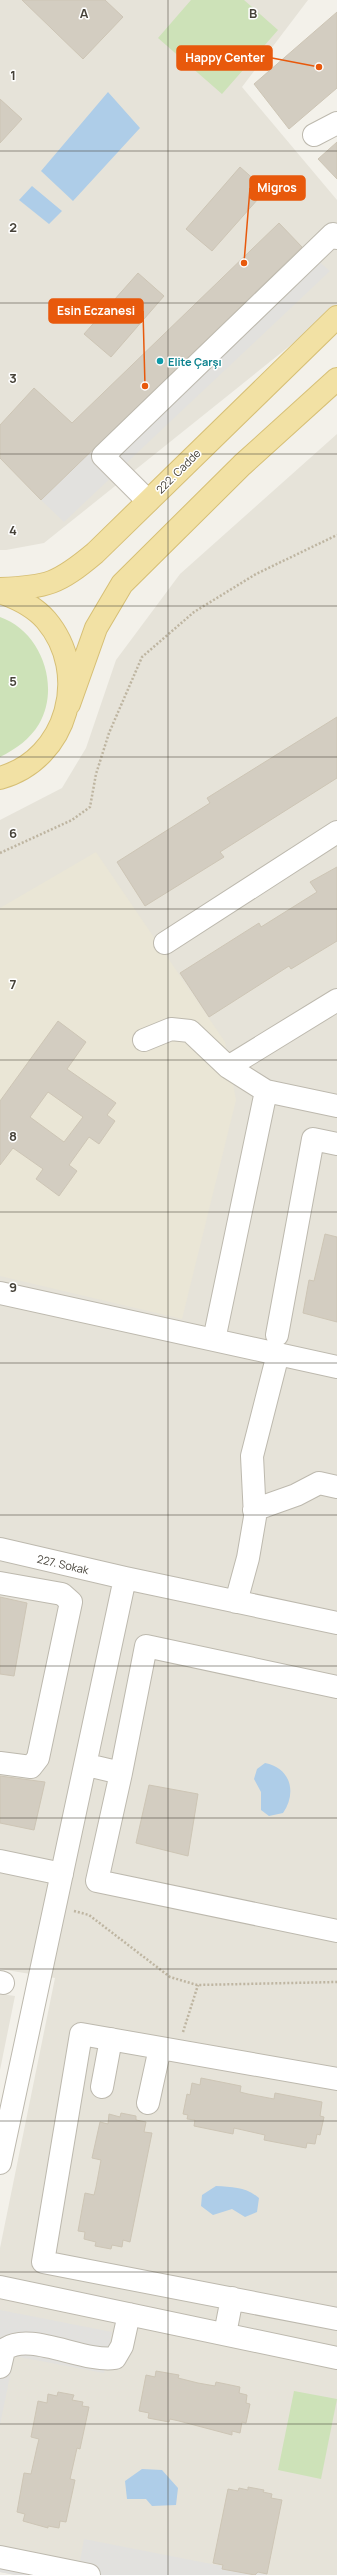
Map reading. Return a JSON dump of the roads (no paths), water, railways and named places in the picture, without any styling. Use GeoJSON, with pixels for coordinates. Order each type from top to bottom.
{"type":"FeatureCollection","features":[{"type":"Feature","properties":{"kind":"main road","name":"222. Cadde"},"geometry":{"type":"LineString","coordinates":[[0,590],[37,588],[67,577],[95,553],[337,317]]}},
{"type":"Feature","properties":{"kind":"main road"},"geometry":{"type":"LineString","coordinates":[[0,778],[13,774],[39,757],[59,733],[96,628],[122,584],[242,465],[337,379]]}},
{"type":"Feature","properties":{"kind":"main road"},"geometry":{"type":"LineString","coordinates":[[0,590],[22,600],[46,620],[62,645],[70,674],[69,704]]}},
{"type":"Feature","properties":{"kind":"street"},"geometry":{"type":"LineString","coordinates":[[314,135],[337,123]]}},
{"type":"Feature","properties":{"kind":"street"},"geometry":{"type":"LineString","coordinates":[[148,501],[103,456],[333,234],[337,238]]}},
{"type":"Feature","properties":{"kind":"street"},"geometry":{"type":"LineString","coordinates":[[165,943],[337,832]]}},
{"type":"Feature","properties":{"kind":"street"},"geometry":{"type":"LineString","coordinates":[[228,1067],[337,1000]]}},
{"type":"Feature","properties":{"kind":"street"},"geometry":{"type":"LineString","coordinates":[[144,1040],[171,1029],[190,1031],[228,1067],[266,1091],[337,1106]]}},
{"type":"Feature","properties":{"kind":"street"},"geometry":{"type":"LineString","coordinates":[[214,1340],[266,1091]]}},
{"type":"Feature","properties":{"kind":"street"},"geometry":{"type":"LineString","coordinates":[[236,1602],[248,1558],[254,1510],[252,1456],[278,1344],[313,1140],[337,1144]]}},
{"type":"Feature","properties":{"kind":"street"},"geometry":{"type":"LineString","coordinates":[[0,1293],[214,1340],[278,1344],[337,1367]]}},
{"type":"Feature","properties":{"kind":"street"},"geometry":{"type":"LineString","coordinates":[[254,1510],[296,1495],[319,1483],[337,1487]]}},
{"type":"Feature","properties":{"kind":"street","name":"227. Sokak"},"geometry":{"type":"LineString","coordinates":[[0,1549],[125,1578],[337,1623]]}},
{"type":"Feature","properties":{"kind":"street"},"geometry":{"type":"LineString","coordinates":[[0,2163],[55,1905],[87,1765],[125,1578]]}},
{"type":"Feature","properties":{"kind":"street"},"geometry":{"type":"LineString","coordinates":[[0,1583],[62,1594],[71,1602],[38,1758],[31,1767],[0,1763]]}},
{"type":"Feature","properties":{"kind":"street"},"geometry":{"type":"LineString","coordinates":[[337,1687],[146,1646],[98,1881],[337,1931]]}},
{"type":"Feature","properties":{"kind":"street"},"geometry":{"type":"LineString","coordinates":[[87,1765],[121,1773]]}},
{"type":"Feature","properties":{"kind":"street"},"geometry":{"type":"LineString","coordinates":[[0,1861],[62,1874]]}},
{"type":"Feature","properties":{"kind":"street"},"geometry":{"type":"LineString","coordinates":[[337,2078],[81,2034],[43,2262],[337,2318]]}},
{"type":"Feature","properties":{"kind":"street"},"geometry":{"type":"LineString","coordinates":[[102,2088],[111,2039]]}},
{"type":"Feature","properties":{"kind":"street"},"geometry":{"type":"LineString","coordinates":[[148,2103],[169,2049]]}},
{"type":"Feature","properties":{"kind":"street"},"geometry":{"type":"LineString","coordinates":[[0,2287],[337,2358]]}},
{"type":"Feature","properties":{"kind":"street"},"geometry":{"type":"LineString","coordinates":[[225,2334],[232,2298]]}},
{"type":"Feature","properties":{"kind":"street"},"geometry":{"type":"LineString","coordinates":[[0,2367],[4,2350],[17,2342],[38,2344],[101,2360],[115,2358],[122,2346],[129,2314]]}},
{"type":"Feature","properties":{"kind":"street"},"geometry":{"type":"LineString","coordinates":[[0,2557],[89,2575]]}},
{"type":"Feature","properties":{"kind":"water"},"geometry":{"type":"Polygon","coordinates":[[[108,92],[140,128],[73,201],[41,171],[108,92]]]}},
{"type":"Feature","properties":{"kind":"water"},"geometry":{"type":"Polygon","coordinates":[[[32,186],[62,211],[49,224],[19,200],[32,186]]]}},
{"type":"Feature","properties":{"kind":"water"},"geometry":{"type":"Polygon","coordinates":[[[265,1763],[281,1770],[289,1782],[290,1790],[290,1797],[283,1813],[269,1816],[261,1810],[261,1792],[254,1779],[257,1769],[265,1763]]]}},
{"type":"Feature","properties":{"kind":"water"},"geometry":{"type":"Polygon","coordinates":[[[216,2186],[239,2188],[254,2194],[259,2198],[257,2212],[245,2217],[232,2209],[213,2215],[201,2206],[202,2195],[216,2186]]]}},
{"type":"Feature","properties":{"kind":"water"},"geometry":{"type":"Polygon","coordinates":[[[142,2469],[162,2470],[178,2488],[176,2505],[152,2506],[146,2499],[127,2499],[125,2481],[142,2469]]]}},
{"type":"Feature","properties":{"kind":"place","name":"Happy Center"},"geometry":{"type":"Point","coordinates":[319,67]}},
{"type":"Feature","properties":{"kind":"place","name":"Migros"},"geometry":{"type":"Point","coordinates":[244,263]}},
{"type":"Feature","properties":{"kind":"place","name":"Elite Çarşı"},"geometry":{"type":"Point","coordinates":[160,361]}},
{"type":"Feature","properties":{"kind":"place","name":"Esin Eczanesi"},"geometry":{"type":"Point","coordinates":[145,386]}}]}
